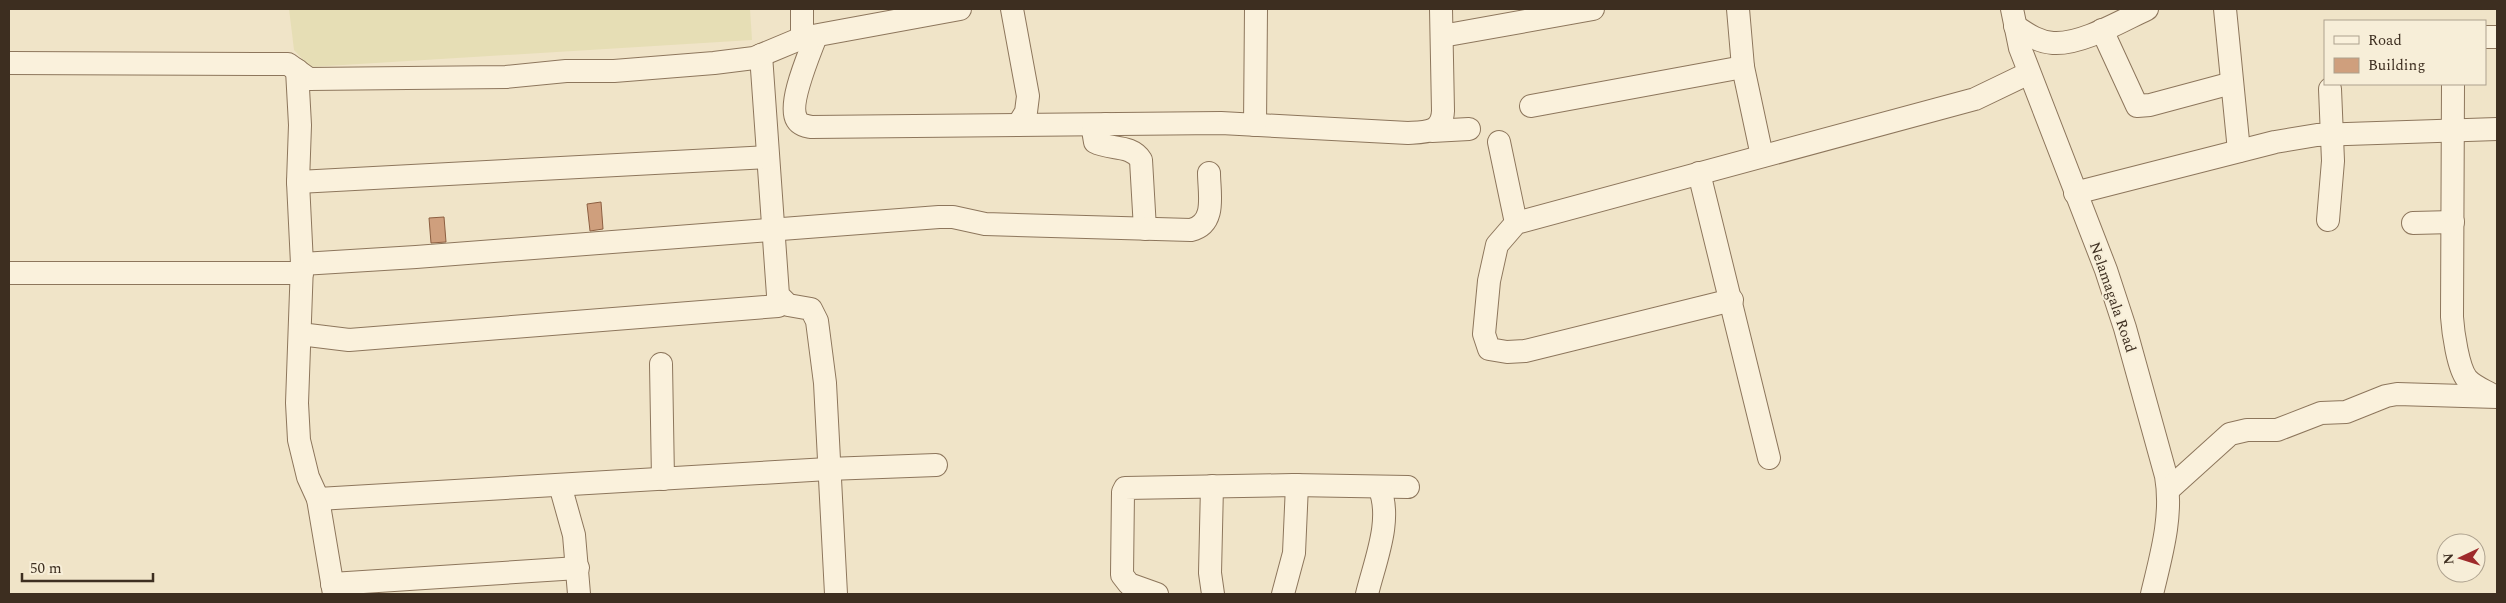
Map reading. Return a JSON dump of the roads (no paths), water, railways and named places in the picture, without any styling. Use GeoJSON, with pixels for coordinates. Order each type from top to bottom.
{"type":"FeatureCollection","features":[{"type":"Feature","properties":{"kind":"street"},"geometry":{"type":"LineString","coordinates":[[802,9],[809,37],[796,94],[795,114],[800,124],[811,127],[1106,124],[1255,125],[1408,133],[1469,129]]}},
{"type":"Feature","properties":{"kind":"street"},"geometry":{"type":"LineString","coordinates":[[9,63],[288,64],[308,79],[506,78],[566,71],[614,71],[754,58],[809,37],[960,9]]}},
{"type":"Feature","properties":{"kind":"street"},"geometry":{"type":"LineString","coordinates":[[1012,9],[1028,96],[1026,112],[1018,125]]}},
{"type":"Feature","properties":{"kind":"street"},"geometry":{"type":"LineString","coordinates":[[1255,125],[1256,9]]}},
{"type":"Feature","properties":{"kind":"street"},"geometry":{"type":"LineString","coordinates":[[1432,131],[1438,128],[1442,116],[1441,9]]}},
{"type":"Feature","properties":{"kind":"street"},"geometry":{"type":"LineString","coordinates":[[1442,36],[1593,9]]}},
{"type":"Feature","properties":{"kind":"street"},"geometry":{"type":"LineString","coordinates":[[1738,9],[1743,67],[1762,156]]}},
{"type":"Feature","properties":{"kind":"street"},"geometry":{"type":"LineString","coordinates":[[2013,18],[2039,40],[2052,43],[2068,42],[2102,30],[2147,9]]}},
{"type":"Feature","properties":{"kind":"street"},"geometry":{"type":"LineString","coordinates":[[2225,9],[2239,151]]}},
{"type":"Feature","properties":{"kind":"street","name":"Nelamagala Road"},"geometry":{"type":"LineString","coordinates":[[2013,18],[2029,73],[2106,270],[2125,328],[2168,490],[2168,517],[2152,594]]}},
{"type":"Feature","properties":{"kind":"street"},"geometry":{"type":"LineString","coordinates":[[2102,30],[2137,106],[2145,106],[2232,83]]}},
{"type":"Feature","properties":{"kind":"street"},"geometry":{"type":"LineString","coordinates":[[761,54],[778,295],[788,305],[811,309],[818,321],[825,383],[836,594]]}},
{"type":"Feature","properties":{"kind":"street"},"geometry":{"type":"LineString","coordinates":[[1531,106],[1743,67]]}},
{"type":"Feature","properties":{"kind":"street"},"geometry":{"type":"LineString","coordinates":[[297,70],[300,125],[298,182],[302,268],[297,403],[299,440],[308,477],[318,498],[333,589],[578,568]]}},
{"type":"Feature","properties":{"kind":"street"},"geometry":{"type":"LineString","coordinates":[[1732,300],[1526,351],[1507,352],[1489,349],[1484,334],[1497,245],[1516,223],[1975,99],[2029,73]]}},
{"type":"Feature","properties":{"kind":"street"},"geometry":{"type":"LineString","coordinates":[[2453,85],[2452,317],[2454,333],[2464,374],[2472,383],[2497,398]]}},
{"type":"Feature","properties":{"kind":"street"},"geometry":{"type":"LineString","coordinates":[[2328,220],[2333,161],[2330,134],[2330,89]]}},
{"type":"Feature","properties":{"kind":"street"},"geometry":{"type":"LineString","coordinates":[[1106,124],[1093,130],[1095,142],[1135,152],[1141,160],[1145,229]]}},
{"type":"Feature","properties":{"kind":"street"},"geometry":{"type":"LineString","coordinates":[[2075,193],[2275,142],[2330,134],[2497,129]]}},
{"type":"Feature","properties":{"kind":"street"},"geometry":{"type":"LineString","coordinates":[[1499,142],[1516,223]]}},
{"type":"Feature","properties":{"kind":"street"},"geometry":{"type":"LineString","coordinates":[[298,182],[768,157]]}},
{"type":"Feature","properties":{"kind":"street"},"geometry":{"type":"LineString","coordinates":[[9,273],[302,268],[946,217],[986,224],[1191,230],[1204,225],[1209,214],[1208,173]]}},
{"type":"Feature","properties":{"kind":"street"},"geometry":{"type":"LineString","coordinates":[[1699,173],[1732,300],[1769,458]]}},
{"type":"Feature","properties":{"kind":"street"},"geometry":{"type":"LineString","coordinates":[[2413,223],[2453,222]]}},
{"type":"Feature","properties":{"kind":"street"},"geometry":{"type":"LineString","coordinates":[[300,334],[349,340],[778,306],[782,301]]}},
{"type":"Feature","properties":{"kind":"street"},"geometry":{"type":"LineString","coordinates":[[661,364],[663,479]]}},
{"type":"Feature","properties":{"kind":"street"},"geometry":{"type":"LineString","coordinates":[[2168,490],[2193,469],[2222,439],[2238,431],[2276,430],[2321,413],[2346,412],[2386,396],[2398,394],[2415,393],[2497,398]]}},
{"type":"Feature","properties":{"kind":"street"},"geometry":{"type":"LineString","coordinates":[[318,498],[828,468],[936,465]]}},
{"type":"Feature","properties":{"kind":"street"},"geometry":{"type":"LineString","coordinates":[[560,485],[574,535],[579,594]]}},
{"type":"Feature","properties":{"kind":"street"},"geometry":{"type":"LineString","coordinates":[[1283,594],[1294,554],[1297,485]]}},
{"type":"Feature","properties":{"kind":"street"},"geometry":{"type":"LineString","coordinates":[[1157,594],[1129,584],[1122,575],[1123,490],[1129,488],[1297,485],[1408,488]]}},
{"type":"Feature","properties":{"kind":"street"},"geometry":{"type":"LineString","coordinates":[[1212,486],[1210,573],[1213,594]]}},
{"type":"Feature","properties":{"kind":"street"},"geometry":{"type":"LineString","coordinates":[[1367,594],[1384,521],[1384,498],[1379,487]]}}]}
